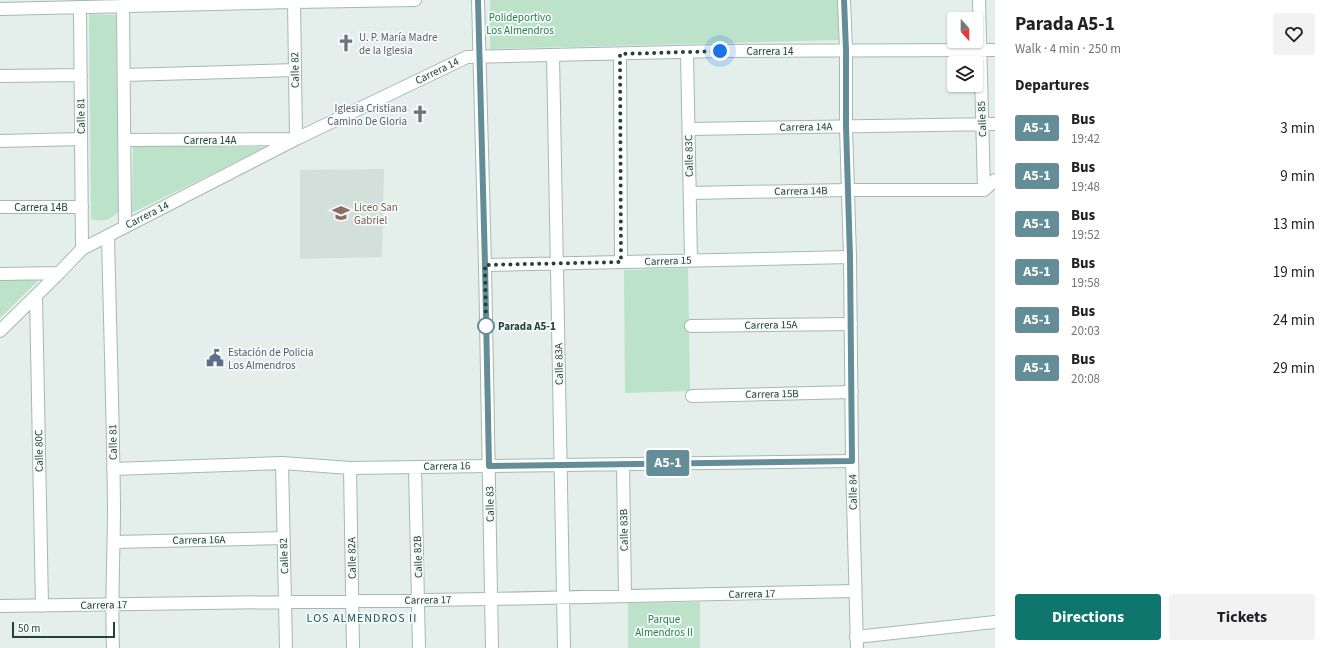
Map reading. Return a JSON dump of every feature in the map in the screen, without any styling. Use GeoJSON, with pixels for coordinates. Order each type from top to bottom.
{"type":"FeatureCollection","features":[{"type":"Feature","properties":{"kind":"street"},"geometry":{"type":"LineString","coordinates":[[0,9],[415,0]]}},
{"type":"Feature","properties":{"kind":"street","name":"Calle 83"},"geometry":{"type":"LineString","coordinates":[[478,0],[485,265],[492,648]]}},
{"type":"Feature","properties":{"kind":"street","name":"Calle 84"},"geometry":{"type":"LineString","coordinates":[[844,0],[850,257],[852,461],[857,642]]}},
{"type":"Feature","properties":{"kind":"street","name":"Calle 85"},"geometry":{"type":"LineString","coordinates":[[979,0],[984,190]]}},
{"type":"Feature","properties":{"kind":"street","name":"Calle 82"},"geometry":{"type":"LineString","coordinates":[[294,2],[296,139]]}},
{"type":"Feature","properties":{"kind":"street"},"geometry":{"type":"LineString","coordinates":[[123,6],[125,226]]}},
{"type":"Feature","properties":{"kind":"street","name":"Calle 81"},"geometry":{"type":"LineString","coordinates":[[80,8],[82,249]]}},
{"type":"Feature","properties":{"kind":"street","name":"Carrera 14"},"geometry":{"type":"LineString","coordinates":[[0,331],[60,273],[82,249],[296,139],[467,57],[687,52],[995,50]]}},
{"type":"Feature","properties":{"kind":"street","name":"Calle 83C"},"geometry":{"type":"LineString","coordinates":[[687,52],[691,260]]}},
{"type":"Feature","properties":{"kind":"street"},"geometry":{"type":"LineString","coordinates":[[620,54],[621,262]]}},
{"type":"Feature","properties":{"kind":"street","name":"Calle 83A"},"geometry":{"type":"LineString","coordinates":[[553,55],[564,648]]}},
{"type":"Feature","properties":{"kind":"street"},"geometry":{"type":"LineString","coordinates":[[124,75],[295,70]]}},
{"type":"Feature","properties":{"kind":"street"},"geometry":{"type":"LineString","coordinates":[[0,76],[81,75]]}},
{"type":"Feature","properties":{"kind":"street","name":"Carrera 14A"},"geometry":{"type":"LineString","coordinates":[[689,129],[995,124]]}},
{"type":"Feature","properties":{"kind":"street"},"geometry":{"type":"LineString","coordinates":[[0,141],[81,139]]}},
{"type":"Feature","properties":{"kind":"street","name":"Carrera 14A"},"geometry":{"type":"LineString","coordinates":[[125,140],[296,139]]}},
{"type":"Feature","properties":{"kind":"street"},"geometry":{"type":"LineString","coordinates":[[984,190],[995,180]]}},
{"type":"Feature","properties":{"kind":"street","name":"Carrera 14B"},"geometry":{"type":"LineString","coordinates":[[690,193],[848,190],[984,190]]}},
{"type":"Feature","properties":{"kind":"street","name":"Carrera 14B"},"geometry":{"type":"LineString","coordinates":[[0,207],[82,207]]}},
{"type":"Feature","properties":{"kind":"street","name":"Calle 81"},"geometry":{"type":"LineString","coordinates":[[108,236],[114,542],[112,605],[113,648]]}},
{"type":"Feature","properties":{"kind":"street","name":"Carrera 15"},"geometry":{"type":"LineString","coordinates":[[485,265],[850,257]]}},
{"type":"Feature","properties":{"kind":"street"},"geometry":{"type":"LineString","coordinates":[[0,274],[60,273]]}},
{"type":"Feature","properties":{"kind":"street","name":"Calle 80C"},"geometry":{"type":"LineString","coordinates":[[36,296],[42,606]]}},
{"type":"Feature","properties":{"kind":"street","name":"Carrera 15A"},"geometry":{"type":"LineString","coordinates":[[691,326],[851,324]]}},
{"type":"Feature","properties":{"kind":"street","name":"Carrera 15B"},"geometry":{"type":"LineString","coordinates":[[692,396],[852,392]]}},
{"type":"Feature","properties":{"kind":"street","name":"Carrera 16"},"geometry":{"type":"LineString","coordinates":[[113,469],[282,463],[350,468],[852,461]]}},
{"type":"Feature","properties":{"kind":"street","name":"Calle 82"},"geometry":{"type":"LineString","coordinates":[[282,463],[286,648]]}},
{"type":"Feature","properties":{"kind":"street","name":"Calle 83B"},"geometry":{"type":"LineString","coordinates":[[623,464],[624,596]]}},
{"type":"Feature","properties":{"kind":"street","name":"Calle 82B"},"geometry":{"type":"LineString","coordinates":[[415,467],[420,648]]}},
{"type":"Feature","properties":{"kind":"street","name":"Calle 82A"},"geometry":{"type":"LineString","coordinates":[[350,468],[354,648]]}},
{"type":"Feature","properties":{"kind":"street","name":"Carrera 16A"},"geometry":{"type":"LineString","coordinates":[[114,542],[284,538]]}},
{"type":"Feature","properties":{"kind":"street","name":"Carrera 17"},"geometry":{"type":"LineString","coordinates":[[0,606],[563,598],[855,591]]}},
{"type":"Feature","properties":{"kind":"street"},"geometry":{"type":"LineString","coordinates":[[857,642],[995,622]]}},
{"type":"Feature","properties":{"kind":"shaded area","name":"Liceo San Gabriel"},"geometry":{"type":"Polygon","coordinates":[[[384,169],[382,257],[300,259],[300,170],[384,169]]]}},
{"type":"Feature","properties":{"kind":"green space","name":"Polideportivo Los Almendros"},"geometry":{"type":"Polygon","coordinates":[[[490,0],[838,0],[839,40],[490,49],[490,0]]]}},
{"type":"Feature","properties":{"kind":"green space"},"geometry":{"type":"Polygon","coordinates":[[[89,14],[116,15],[118,212],[109,219],[102,220],[91,219],[89,14]]]}},
{"type":"Feature","properties":{"kind":"green space"},"geometry":{"type":"Polygon","coordinates":[[[133,145],[267,147],[132,213],[133,145]]]}},
{"type":"Feature","properties":{"kind":"green space"},"geometry":{"type":"Polygon","coordinates":[[[688,268],[690,391],[625,393],[624,270],[688,268]]]}},
{"type":"Feature","properties":{"kind":"green space"},"geometry":{"type":"Polygon","coordinates":[[[0,280],[39,280],[0,318],[0,280]]]}},
{"type":"Feature","properties":{"kind":"green space","name":"Parque Almendros II"},"geometry":{"type":"Polygon","coordinates":[[[700,602],[700,648],[628,648],[628,603],[700,602]]]}},
{"type":"Feature","properties":{"kind":"bus line","name":"A5-1"},"geometry":{"type":"LineString","coordinates":[[478,0],[489,466],[852,461],[850,257],[844,0]]}},
{"type":"Feature","properties":{"kind":"place","name":"U. P. María Madre de la Iglesia"},"geometry":{"type":"Point","coordinates":[346,43]}},
{"type":"Feature","properties":{"kind":"place","name":"Iglesia Cristiana Camino De Gloria"},"geometry":{"type":"Point","coordinates":[420,114]}},
{"type":"Feature","properties":{"kind":"place","name":"Liceo San Gabriel"},"geometry":{"type":"Point","coordinates":[341,213]}},
{"type":"Feature","properties":{"kind":"place","name":"Parada A5-1"},"geometry":{"type":"Point","coordinates":[486,326]}},
{"type":"Feature","properties":{"kind":"place","name":"Estación de Policia Los Almendros"},"geometry":{"type":"Point","coordinates":[215,358]}},
{"type":"Feature","properties":{"kind":"district","name":"LOS ALMENDROS II"},"geometry":{"type":"Point","coordinates":[362,618]}},
{"type":"Feature","properties":{"kind":"route"},"geometry":{"type":"LineString","coordinates":[[486,326],[485,265],[621,262],[620,54],[720,51]]}}]}
